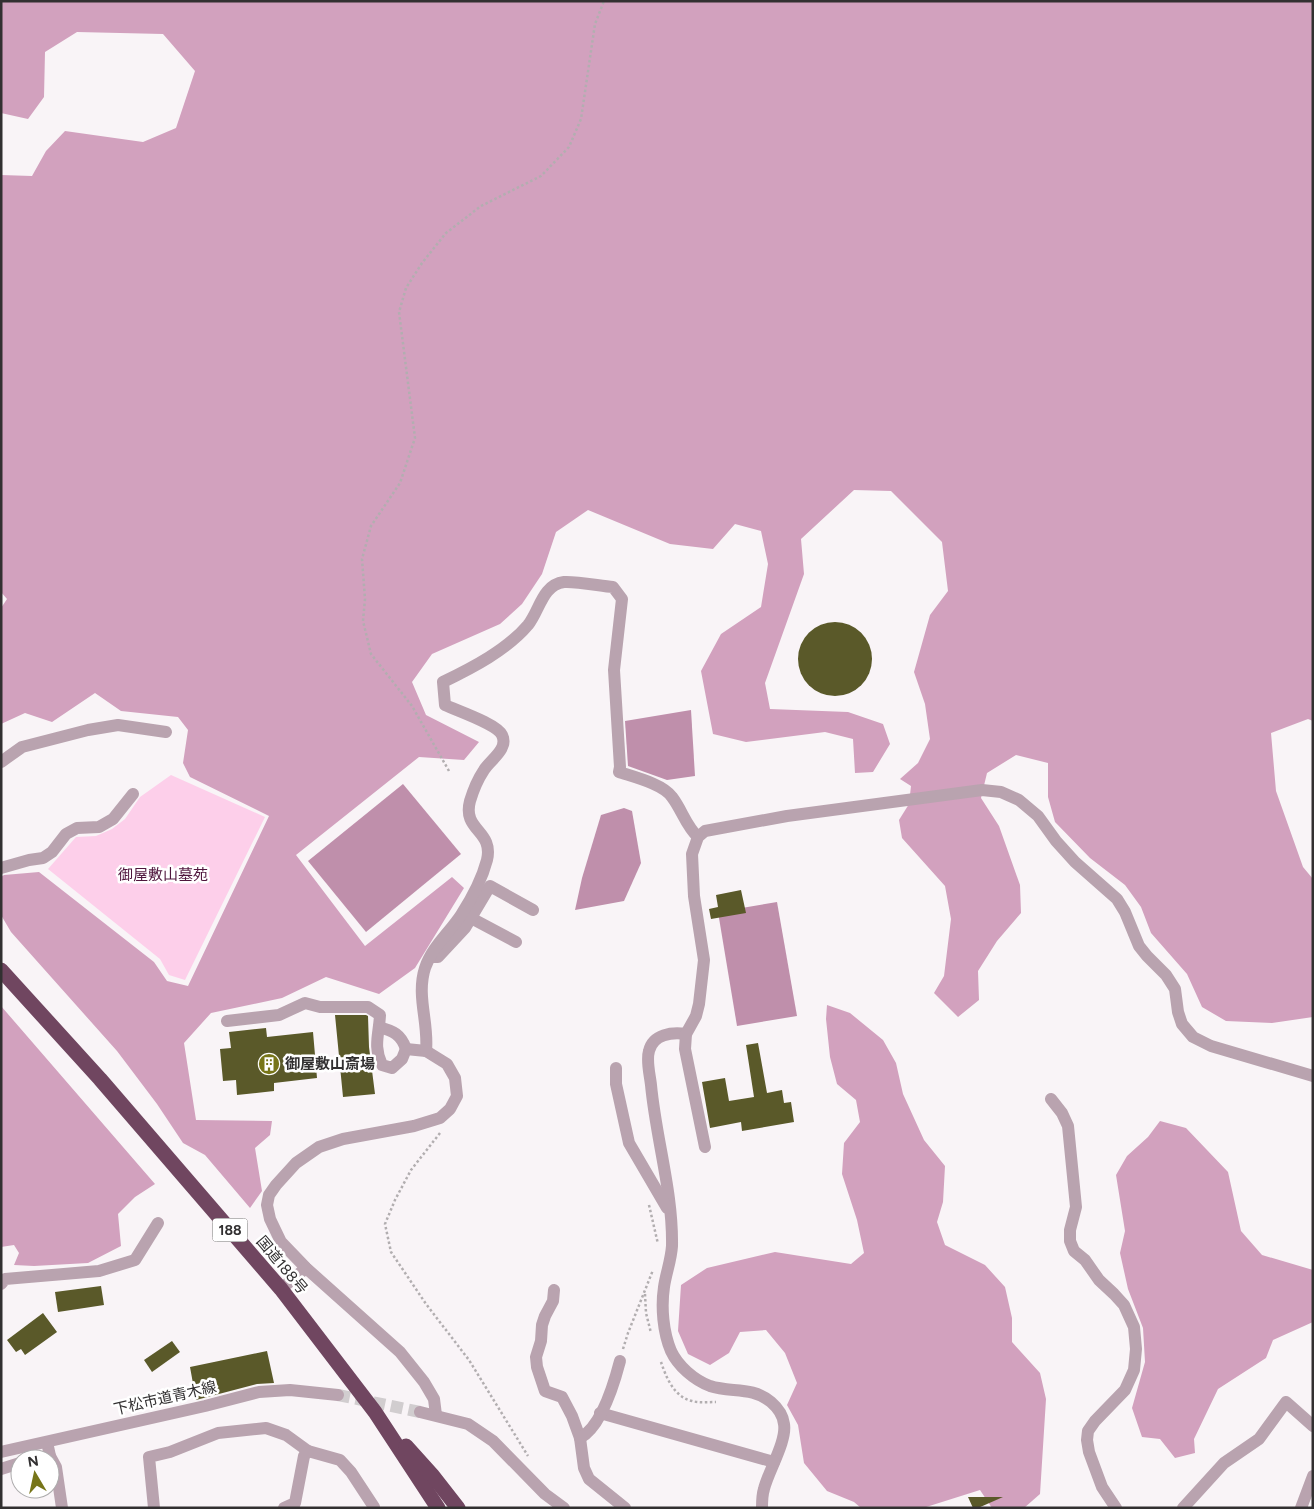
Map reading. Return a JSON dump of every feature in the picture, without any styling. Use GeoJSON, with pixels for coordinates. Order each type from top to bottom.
{"type":"FeatureCollection","features":[{"type":"Feature","properties":{"kind":"highway","name":"国道188号"},"geometry":{"type":"LineString","coordinates":[[1,970],[100,1079],[281,1289],[375,1412],[438,1508]]}},
{"type":"Feature","properties":{"kind":"highway"},"geometry":{"type":"LineString","coordinates":[[375,1412],[433,1476],[458,1508]]}},
{"type":"Feature","properties":{"kind":"street"},"geometry":{"type":"LineString","coordinates":[[227,1021],[279,1015],[305,1003],[320,1007],[368,1006],[380,1015],[376,1042],[377,1055],[382,1065],[392,1068],[416,1050],[428,1037],[420,987],[425,967],[477,887],[487,858],[488,844],[470,822],[469,802],[485,768],[504,742],[502,734],[494,728],[445,706],[443,682],[480,664],[523,631],[531,621],[547,590],[563,582],[614,587],[622,599],[614,670],[619,772],[657,786],[671,795],[691,830],[698,837]]}},
{"type":"Feature","properties":{"kind":"street"},"geometry":{"type":"LineString","coordinates":[[1,762],[22,747],[88,730],[118,725],[166,732]]}},
{"type":"Feature","properties":{"kind":"street"},"geometry":{"type":"LineString","coordinates":[[705,1147],[685,1049],[686,1034],[696,1016],[699,1004],[704,960],[694,896],[692,854],[698,837],[706,830],[787,816],[982,790],[1001,792],[1019,800],[1038,816],[1056,841],[1075,862],[1117,899],[1126,912],[1139,946],[1166,974],[1175,989],[1178,1012],[1182,1024],[1193,1037],[1211,1046],[1313,1076]]}},
{"type":"Feature","properties":{"kind":"street"},"geometry":{"type":"LineString","coordinates":[[1,868],[42,858],[52,852],[66,834],[77,828],[99,827],[113,819],[133,794]]}},
{"type":"Feature","properties":{"kind":"street"},"geometry":{"type":"LineString","coordinates":[[430,958],[438,957],[465,928],[490,886],[534,910]]}},
{"type":"Feature","properties":{"kind":"street"},"geometry":{"type":"LineString","coordinates":[[472,918],[516,942]]}},
{"type":"Feature","properties":{"kind":"street"},"geometry":{"type":"LineString","coordinates":[[379,1027],[395,1031],[416,1050],[447,1064],[455,1078],[457,1096],[450,1109],[440,1118],[414,1126],[343,1139],[319,1147],[296,1164],[276,1185],[269,1195],[267,1205],[270,1220],[281,1242],[306,1268],[400,1352],[424,1382],[434,1399],[436,1415]]}},
{"type":"Feature","properties":{"kind":"street"},"geometry":{"type":"LineString","coordinates":[[686,1034],[664,1034],[652,1042],[648,1052],[653,1108],[662,1154],[670,1214],[672,1246],[662,1305],[672,1351],[685,1371],[710,1386],[750,1392],[765,1398],[779,1409],[785,1425],[780,1446],[764,1489],[762,1508]]}},
{"type":"Feature","properties":{"kind":"street"},"geometry":{"type":"LineString","coordinates":[[616,1068],[616,1084],[629,1143],[670,1214]]}},
{"type":"Feature","properties":{"kind":"street"},"geometry":{"type":"LineString","coordinates":[[1051,1099],[1068,1126],[1076,1207],[1070,1230],[1070,1241],[1074,1251],[1085,1260],[1099,1280],[1124,1305],[1134,1327],[1136,1349],[1134,1370],[1125,1390],[1095,1421],[1088,1431],[1087,1440],[1089,1452],[1102,1487],[1116,1508]]}},
{"type":"Feature","properties":{"kind":"street"},"geometry":{"type":"LineString","coordinates":[[1,1284],[4,1279],[99,1271],[135,1260],[158,1223]]}},
{"type":"Feature","properties":{"kind":"street"},"geometry":{"type":"LineString","coordinates":[[281,1289],[306,1268]]}},
{"type":"Feature","properties":{"kind":"street"},"geometry":{"type":"LineString","coordinates":[[554,1290],[553,1301],[542,1325],[541,1341],[536,1357],[537,1367],[545,1391],[562,1397],[572,1416],[580,1438],[584,1468],[589,1479],[625,1508]]}},
{"type":"Feature","properties":{"kind":"street"},"geometry":{"type":"LineString","coordinates":[[580,1438],[588,1434],[600,1414],[613,1387],[620,1361]]}},
{"type":"Feature","properties":{"kind":"street","name":"下松市道青木線"},"geometry":{"type":"LineString","coordinates":[[1,1452],[259,1392],[290,1390],[338,1395]]}},
{"type":"Feature","properties":{"kind":"street"},"geometry":{"type":"LineString","coordinates":[[1183,1508],[1224,1463],[1259,1439],[1286,1402],[1313,1426]]}},
{"type":"Feature","properties":{"kind":"street"},"geometry":{"type":"LineString","coordinates":[[420,1412],[468,1424],[493,1441],[545,1494],[564,1508]]}},
{"type":"Feature","properties":{"kind":"street"},"geometry":{"type":"LineString","coordinates":[[600,1414],[774,1462]]}},
{"type":"Feature","properties":{"kind":"street"},"geometry":{"type":"LineString","coordinates":[[154,1508],[149,1457],[170,1452],[218,1433],[266,1428],[286,1435],[308,1451],[340,1460],[351,1472],[374,1507]]}},
{"type":"Feature","properties":{"kind":"street"},"geometry":{"type":"LineString","coordinates":[[47,1442],[48,1449]]}},
{"type":"Feature","properties":{"kind":"street"},"geometry":{"type":"LineString","coordinates":[[284,1508],[295,1503],[304,1456],[308,1451]]}},
{"type":"Feature","properties":{"kind":"street"},"geometry":{"type":"LineString","coordinates":[[1301,1508],[1313,1476]]}},
{"type":"Feature","properties":{"kind":"street"},"geometry":{"type":"LineString","coordinates":[[60,1494],[62,1508]]}},
{"type":"Feature","properties":{"kind":"path"},"geometry":{"type":"LineString","coordinates":[[449,771],[412,706],[371,654],[363,620],[365,600],[362,559],[371,526],[400,483],[415,438],[399,312],[406,288],[422,263],[446,233],[481,206],[540,176],[569,147],[581,119],[595,24],[604,1]]}},
{"type":"Feature","properties":{"kind":"path"},"geometry":{"type":"LineString","coordinates":[[440,1118],[442,1129],[411,1170],[384,1224],[391,1252],[426,1304],[469,1360],[529,1458]]}},
{"type":"Feature","properties":{"kind":"path"},"geometry":{"type":"LineString","coordinates":[[648,1202],[658,1244],[658,1252]]}},
{"type":"Feature","properties":{"kind":"path"},"geometry":{"type":"LineString","coordinates":[[620,1361],[628,1333],[654,1269]]}},
{"type":"Feature","properties":{"kind":"green space","name":"御屋敷山墓苑"},"geometry":{"type":"Polygon","coordinates":[[[171,775],[265,817],[185,980],[169,975],[160,959],[48,869],[76,837],[96,836],[112,829],[125,819],[140,797],[171,775]]]}},
{"type":"Feature","properties":{"kind":"shaded area"},"geometry":{"type":"Polygon","coordinates":[[[1,1],[1313,1],[1313,721],[1308,719],[1271,733],[1276,791],[1303,867],[1313,879],[1313,1017],[1272,1023],[1226,1021],[1202,1007],[1187,974],[1151,933],[1141,907],[1125,885],[1090,858],[1055,822],[1048,797],[1048,763],[1016,755],[987,773],[981,798],[999,826],[1020,885],[1021,913],[997,941],[978,971],[979,1000],[958,1017],[934,993],[944,976],[951,919],[945,886],[902,838],[899,820],[909,804],[911,786],[900,779],[918,763],[930,739],[925,704],[914,672],[930,615],[948,591],[942,542],[891,491],[854,490],[801,539],[804,574],[765,683],[770,709],[848,712],[883,724],[890,744],[873,772],[855,773],[853,739],[825,732],[746,742],[713,734],[701,671],[721,634],[761,607],[768,564],[761,531],[735,524],[713,549],[670,544],[588,510],[556,532],[542,574],[522,604],[500,624],[432,654],[412,682],[426,715],[479,742],[464,760],[419,757],[296,855],[365,946],[452,877],[464,888],[415,968],[379,994],[326,977],[282,998],[211,1013],[184,1043],[196,1120],[272,1121],[270,1135],[255,1148],[262,1191],[250,1208],[205,1155],[183,1143],[157,1104],[117,1051],[11,932],[1,915],[1,877],[4,875],[39,872],[154,962],[167,981],[188,986],[269,816],[190,777],[183,763],[188,730],[178,717],[121,711],[95,693],[52,722],[25,713],[1,724],[1,608],[7,599],[1,592],[1,175],[32,176],[46,151],[65,131],[143,142],[176,128],[195,71],[163,34],[77,32],[45,52],[44,97],[28,119],[1,113],[1,1]]]}},
{"type":"Feature","properties":{"kind":"shaded area"},"geometry":{"type":"Polygon","coordinates":[[[691,710],[695,776],[667,780],[628,766],[625,721],[691,710]]]}},
{"type":"Feature","properties":{"kind":"shaded area"},"geometry":{"type":"Polygon","coordinates":[[[403,784],[461,854],[366,932],[308,861],[403,784]]]}},
{"type":"Feature","properties":{"kind":"shaded area"},"geometry":{"type":"Polygon","coordinates":[[[624,808],[632,811],[641,863],[624,901],[575,910],[582,878],[601,815],[624,808]]]}},
{"type":"Feature","properties":{"kind":"shaded area"},"geometry":{"type":"Polygon","coordinates":[[[777,902],[797,1016],[737,1026],[718,912],[777,902]]]}},
{"type":"Feature","properties":{"kind":"shaded area"},"geometry":{"type":"Polygon","coordinates":[[[827,1005],[850,1013],[883,1040],[896,1063],[903,1094],[924,1140],[945,1166],[943,1202],[937,1222],[945,1245],[985,1265],[1005,1287],[1012,1318],[1012,1342],[1040,1373],[1046,1399],[1040,1494],[1024,1508],[992,1508],[980,1490],[923,1508],[861,1508],[854,1502],[827,1491],[804,1463],[798,1425],[787,1405],[797,1383],[785,1353],[766,1330],[740,1332],[729,1353],[710,1365],[688,1354],[678,1331],[681,1285],[707,1268],[775,1252],[851,1264],[864,1253],[857,1220],[842,1174],[844,1143],[860,1122],[856,1100],[837,1084],[830,1057],[826,1019],[827,1005]]]}},
{"type":"Feature","properties":{"kind":"shaded area"},"geometry":{"type":"Polygon","coordinates":[[[1,1006],[155,1184],[135,1197],[118,1214],[121,1246],[88,1263],[34,1266],[14,1265],[19,1253],[14,1245],[1,1247],[1,1006]]]}},
{"type":"Feature","properties":{"kind":"shaded area"},"geometry":{"type":"Polygon","coordinates":[[[1160,1121],[1186,1128],[1228,1172],[1241,1231],[1262,1255],[1313,1270],[1313,1322],[1273,1340],[1266,1358],[1218,1389],[1194,1439],[1195,1453],[1175,1458],[1160,1439],[1142,1437],[1132,1408],[1145,1362],[1143,1328],[1128,1289],[1120,1253],[1125,1231],[1116,1175],[1127,1156],[1148,1137],[1160,1121]]]}},
{"type":"Feature","properties":{"kind":"building"},"geometry":{"type":"Polygon","coordinates":[[[835,622],[856,628],[866,638],[872,659],[866,680],[856,690],[835,696],[814,690],[804,680],[798,659],[804,638],[814,628],[835,622]]]}},
{"type":"Feature","properties":{"kind":"building"},"geometry":{"type":"Polygon","coordinates":[[[741,890],[746,913],[711,919],[709,909],[718,907],[716,895],[741,890]]]}},
{"type":"Feature","properties":{"kind":"building"},"geometry":{"type":"Polygon","coordinates":[[[335,1015],[368,1016],[369,1047],[375,1094],[343,1097],[335,1015]]]}},
{"type":"Feature","properties":{"kind":"building","name":"御屋敷山斎場"},"geometry":{"type":"Polygon","coordinates":[[[266,1028],[267,1037],[313,1032],[317,1078],[274,1083],[274,1091],[237,1095],[236,1080],[223,1081],[220,1049],[231,1048],[229,1032],[266,1028]]]}},
{"type":"Feature","properties":{"kind":"building"},"geometry":{"type":"Polygon","coordinates":[[[758,1043],[767,1093],[782,1090],[784,1103],[791,1102],[794,1122],[742,1131],[741,1122],[710,1128],[702,1082],[725,1078],[729,1101],[754,1097],[746,1045],[758,1043]]]}},
{"type":"Feature","properties":{"kind":"building"},"geometry":{"type":"Polygon","coordinates":[[[101,1286],[104,1305],[58,1312],[55,1292],[101,1286]]]}},
{"type":"Feature","properties":{"kind":"building"},"geometry":{"type":"Polygon","coordinates":[[[43,1313],[57,1332],[25,1355],[21,1349],[16,1352],[7,1340],[43,1313]]]}},
{"type":"Feature","properties":{"kind":"building"},"geometry":{"type":"Polygon","coordinates":[[[172,1341],[180,1352],[152,1372],[144,1360],[172,1341]]]}},
{"type":"Feature","properties":{"kind":"building"},"geometry":{"type":"Polygon","coordinates":[[[267,1351],[274,1383],[257,1384],[196,1400],[190,1367],[267,1351]]]}},
{"type":"Feature","properties":{"kind":"building"},"geometry":{"type":"Polygon","coordinates":[[[968,1497],[1003,1497],[978,1508],[973,1508],[968,1497]]]}},
{"type":"Feature","properties":{"kind":"tunnel"},"geometry":{"type":"LineString","coordinates":[[338,1395],[420,1412]]}},
{"type":"Feature","properties":{"kind":"place","name":"御屋敷山斎場"},"geometry":{"type":"Point","coordinates":[269,1064]}}]}
